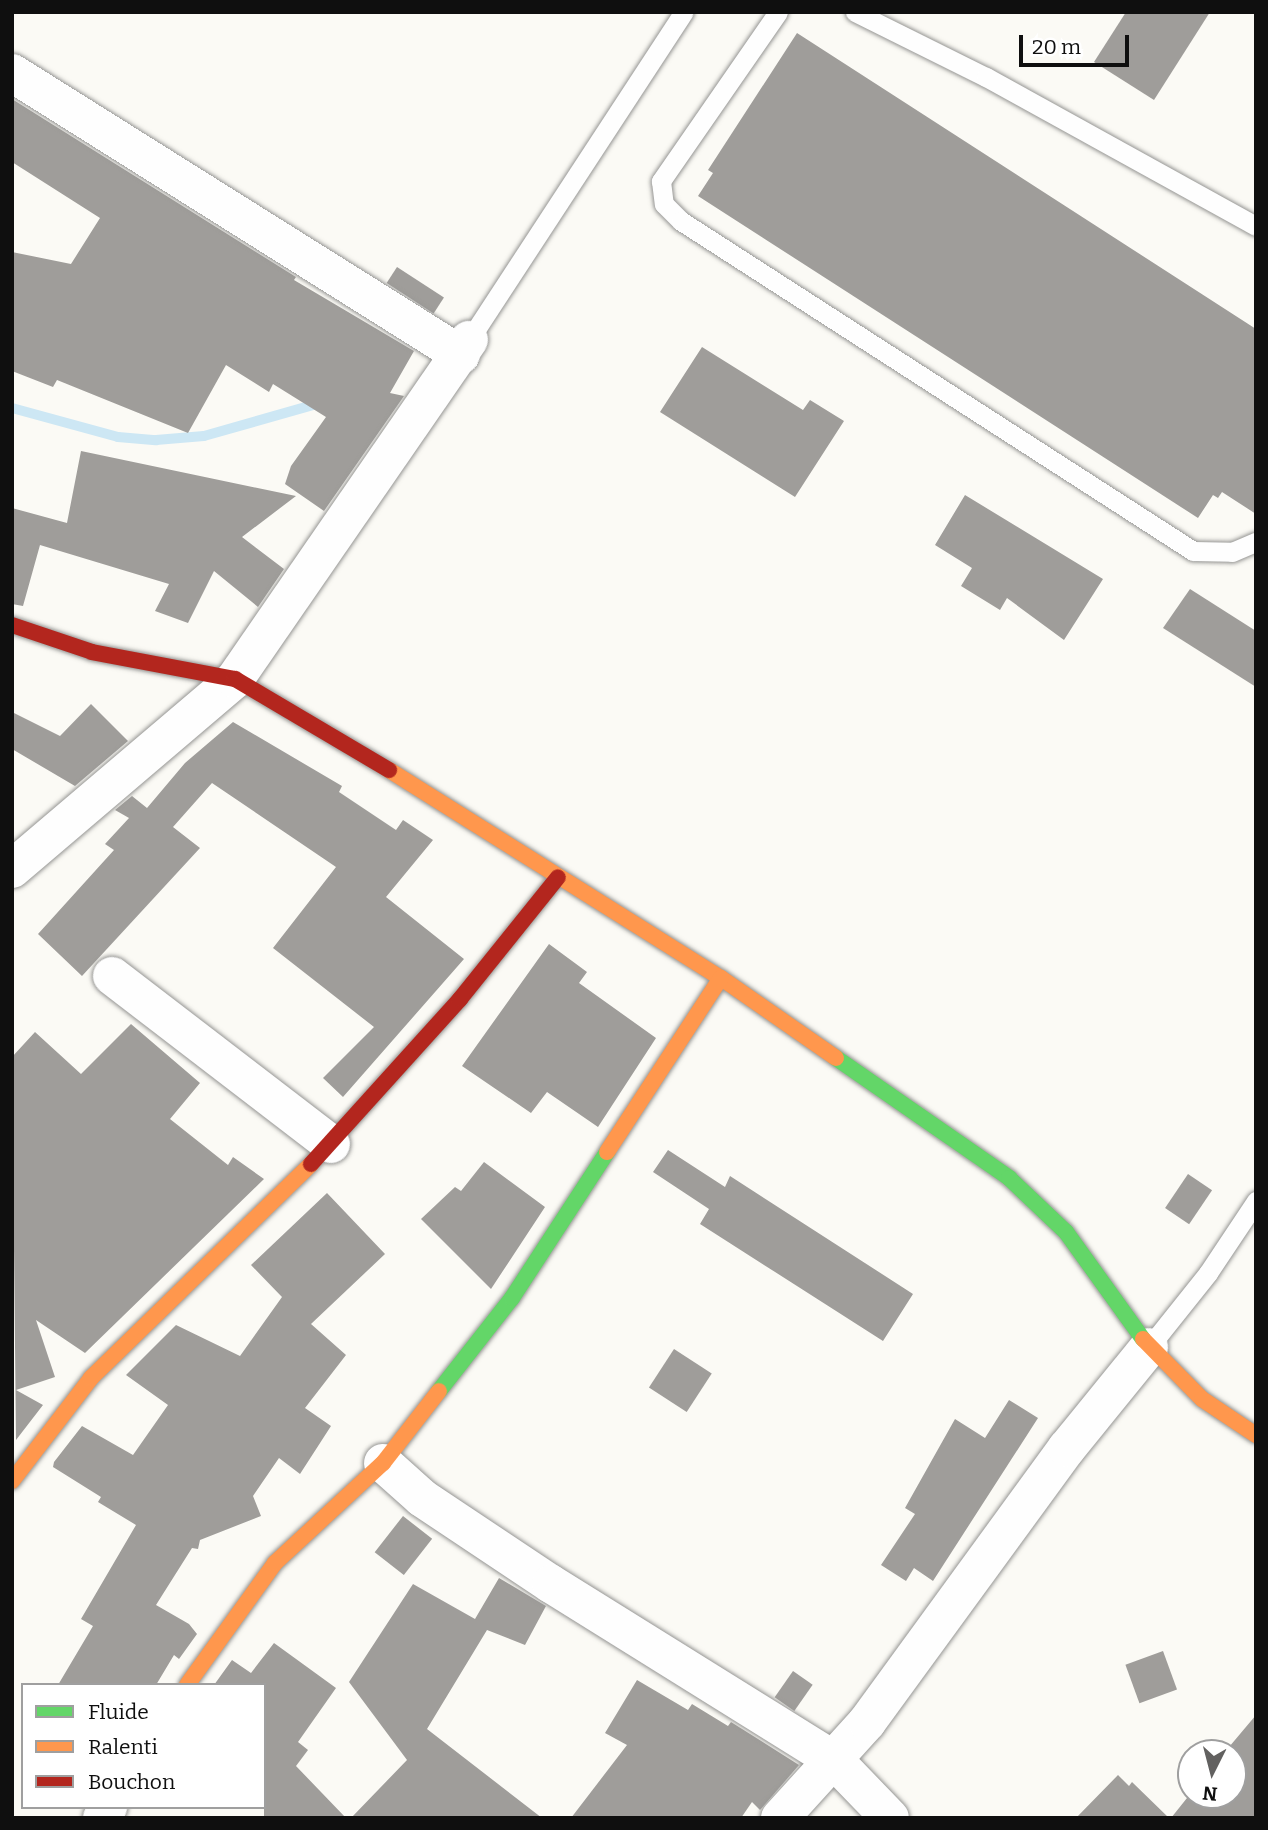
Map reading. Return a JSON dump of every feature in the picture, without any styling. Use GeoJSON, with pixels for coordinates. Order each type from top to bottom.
{"type":"FeatureCollection","features":[{"type":"Feature","properties":{"kind":"street"},"geometry":{"type":"LineString","coordinates":[[12,73],[465,348],[235,680],[12,869]]}},
{"type":"Feature","properties":{"kind":"street"},"geometry":{"type":"LineString","coordinates":[[12,625],[92,652],[235,680],[333,735],[721,978],[1009,1178],[1066,1232],[1149,1347],[1202,1399],[1256,1435]]}},
{"type":"Feature","properties":{"kind":"street"},"geometry":{"type":"LineString","coordinates":[[12,1481],[90,1378],[331,1144],[460,999],[558,877]]}},
{"type":"Feature","properties":{"kind":"street"},"geometry":{"type":"LineString","coordinates":[[113,976],[331,1144]]}},
{"type":"Feature","properties":{"kind":"street"},"geometry":{"type":"LineString","coordinates":[[188,1683],[275,1563],[383,1463],[512,1298],[721,978]]}},
{"type":"Feature","properties":{"kind":"street"},"geometry":{"type":"LineString","coordinates":[[780,1818],[835,1761],[1067,1448],[1149,1347]]}},
{"type":"Feature","properties":{"kind":"street"},"geometry":{"type":"LineString","coordinates":[[383,1463],[422,1498],[551,1584],[835,1761],[890,1818]]}},
{"type":"Feature","properties":{"kind":"lane"},"geometry":{"type":"LineString","coordinates":[[465,348],[684,12]]}},
{"type":"Feature","properties":{"kind":"lane"},"geometry":{"type":"LineString","coordinates":[[778,12],[661,181],[664,204],[681,221],[1193,551],[1231,552],[1256,542]]}},
{"type":"Feature","properties":{"kind":"lane"},"geometry":{"type":"LineString","coordinates":[[855,12],[986,77],[1256,226]]}},
{"type":"Feature","properties":{"kind":"lane"},"geometry":{"type":"LineString","coordinates":[[1149,1347],[1208,1273],[1256,1201]]}},
{"type":"Feature","properties":{"kind":"building"},"geometry":{"type":"Polygon","coordinates":[[[1126,12],[1210,12],[1154,100],[1094,62],[1126,12]]]}},
{"type":"Feature","properties":{"kind":"building"},"geometry":{"type":"Polygon","coordinates":[[[797,33],[1256,329],[1256,514],[1222,492],[1218,498],[1213,495],[1198,518],[698,196],[713,173],[708,170],[797,33]]]}},
{"type":"Feature","properties":{"kind":"building"},"geometry":{"type":"Polygon","coordinates":[[[12,99],[296,277],[294,280],[414,351],[390,393],[404,396],[324,511],[285,484],[291,466],[326,417],[273,384],[269,392],[226,365],[188,433],[57,380],[53,387],[12,371],[12,252],[71,264],[100,218],[12,162],[12,99]]]}},
{"type":"Feature","properties":{"kind":"building"},"geometry":{"type":"Polygon","coordinates":[[[397,267],[444,297],[434,313],[387,283],[397,267]]]}},
{"type":"Feature","properties":{"kind":"building"},"geometry":{"type":"Polygon","coordinates":[[[702,347],[803,410],[810,400],[844,421],[795,497],[660,412],[702,347]]]}},
{"type":"Feature","properties":{"kind":"building"},"geometry":{"type":"Polygon","coordinates":[[[81,451],[296,496],[242,537],[284,569],[258,607],[214,571],[188,623],[155,611],[169,584],[40,545],[23,606],[12,604],[12,508],[67,523],[81,451]]]}},
{"type":"Feature","properties":{"kind":"building"},"geometry":{"type":"Polygon","coordinates":[[[965,495],[1103,579],[1064,640],[1007,598],[1000,610],[961,586],[972,568],[935,545],[965,495]]]}},
{"type":"Feature","properties":{"kind":"building"},"geometry":{"type":"Polygon","coordinates":[[[1190,589],[1256,631],[1256,687],[1163,628],[1190,589]]]}},
{"type":"Feature","properties":{"kind":"building"},"geometry":{"type":"Polygon","coordinates":[[[91,704],[128,741],[75,786],[12,749],[12,712],[60,736],[91,704]]]}},
{"type":"Feature","properties":{"kind":"building"},"geometry":{"type":"Polygon","coordinates":[[[233,722],[342,786],[339,792],[396,830],[403,820],[433,840],[386,897],[464,959],[343,1097],[323,1078],[374,1027],[273,948],[336,867],[212,783],[173,827],[200,848],[82,976],[38,934],[114,850],[105,844],[129,818],[115,810],[132,796],[147,808],[185,763],[233,722]]]}},
{"type":"Feature","properties":{"kind":"building"},"geometry":{"type":"Polygon","coordinates":[[[549,944],[587,972],[579,983],[656,1038],[598,1127],[547,1092],[531,1113],[462,1066],[549,944]]]}},
{"type":"Feature","properties":{"kind":"building"},"geometry":{"type":"Polygon","coordinates":[[[131,1024],[200,1083],[170,1119],[228,1165],[233,1157],[264,1179],[85,1353],[36,1320],[55,1377],[16,1390],[43,1405],[16,1440],[12,1057],[35,1032],[81,1074],[131,1024]]]}},
{"type":"Feature","properties":{"kind":"building"},"geometry":{"type":"Polygon","coordinates":[[[668,1150],[725,1187],[730,1176],[913,1294],[883,1341],[700,1224],[709,1209],[653,1172],[668,1150]]]}},
{"type":"Feature","properties":{"kind":"building"},"geometry":{"type":"Polygon","coordinates":[[[484,1162],[545,1207],[491,1289],[421,1219],[455,1187],[461,1191],[484,1162]]]}},
{"type":"Feature","properties":{"kind":"building"},"geometry":{"type":"Polygon","coordinates":[[[1188,1174],[1212,1190],[1189,1224],[1165,1208],[1188,1174]]]}},
{"type":"Feature","properties":{"kind":"building"},"geometry":{"type":"Polygon","coordinates":[[[327,1193],[385,1254],[311,1324],[346,1355],[305,1408],[331,1426],[300,1474],[279,1458],[253,1496],[261,1516],[200,1540],[198,1549],[192,1548],[156,1605],[189,1624],[197,1634],[179,1659],[174,1655],[157,1683],[59,1683],[93,1626],[81,1619],[136,1525],[98,1502],[101,1497],[53,1467],[54,1462],[82,1426],[133,1455],[168,1405],[126,1375],[176,1325],[240,1356],[282,1297],[251,1265],[327,1193]]]}},
{"type":"Feature","properties":{"kind":"building"},"geometry":{"type":"Polygon","coordinates":[[[674,1349],[712,1374],[687,1412],[649,1388],[674,1349]]]}},
{"type":"Feature","properties":{"kind":"building"},"geometry":{"type":"Polygon","coordinates":[[[1009,1400],[1038,1418],[933,1581],[914,1568],[906,1581],[881,1565],[915,1514],[905,1508],[955,1419],[985,1438],[1009,1400]]]}},
{"type":"Feature","properties":{"kind":"building"},"geometry":{"type":"Polygon","coordinates":[[[403,1516],[432,1539],[404,1575],[375,1552],[403,1516]]]}},
{"type":"Feature","properties":{"kind":"building"},"geometry":{"type":"Polygon","coordinates":[[[499,1578],[546,1606],[525,1645],[487,1630],[427,1729],[542,1818],[351,1818],[407,1760],[349,1682],[413,1584],[475,1619],[499,1578]]]}},
{"type":"Feature","properties":{"kind":"building"},"geometry":{"type":"Polygon","coordinates":[[[274,1643],[336,1688],[298,1742],[308,1750],[296,1766],[346,1818],[264,1818],[266,1683],[215,1683],[232,1660],[251,1673],[274,1643]]]}},
{"type":"Feature","properties":{"kind":"building"},"geometry":{"type":"Polygon","coordinates":[[[1163,1651],[1177,1690],[1139,1703],[1125,1665],[1163,1651]]]}},
{"type":"Feature","properties":{"kind":"building"},"geometry":{"type":"Polygon","coordinates":[[[793,1671],[813,1685],[794,1711],[775,1697],[793,1671]]]}},
{"type":"Feature","properties":{"kind":"building"},"geometry":{"type":"Polygon","coordinates":[[[637,1680],[688,1710],[692,1704],[728,1726],[731,1722],[799,1765],[760,1810],[752,1802],[741,1818],[571,1818],[627,1745],[605,1733],[637,1680]]]}},
{"type":"Feature","properties":{"kind":"building"},"geometry":{"type":"Polygon","coordinates":[[[1256,1715],[1256,1818],[1171,1818],[1178,1809],[1247,1809],[1247,1739],[1236,1739],[1256,1715]]]}},
{"type":"Feature","properties":{"kind":"building"},"geometry":{"type":"Polygon","coordinates":[[[1118,1775],[1129,1786],[1132,1782],[1169,1818],[1076,1818],[1118,1775]]]}},
{"type":"Feature","properties":{"kind":"waterway"},"geometry":{"type":"LineString","coordinates":[[12,408],[118,437],[156,440],[204,436],[320,403]]}},
{"type":"Feature","properties":{"kind":"traffic: fast"},"geometry":{"type":"LineString","coordinates":[[836,1058],[1009,1178],[1066,1232],[1143,1339]]}},
{"type":"Feature","properties":{"kind":"traffic: fast"},"geometry":{"type":"LineString","coordinates":[[439,1391],[512,1298],[607,1152]]}},
{"type":"Feature","properties":{"kind":"traffic: slow"},"geometry":{"type":"LineString","coordinates":[[389,770],[721,978],[836,1058]]}},
{"type":"Feature","properties":{"kind":"traffic: slow"},"geometry":{"type":"LineString","coordinates":[[607,1152],[721,978]]}},
{"type":"Feature","properties":{"kind":"traffic: slow"},"geometry":{"type":"LineString","coordinates":[[12,1481],[91,1378],[311,1164]]}},
{"type":"Feature","properties":{"kind":"traffic: slow"},"geometry":{"type":"LineString","coordinates":[[1143,1339],[1202,1399],[1256,1435]]}},
{"type":"Feature","properties":{"kind":"traffic: slow"},"geometry":{"type":"LineString","coordinates":[[188,1683],[275,1563],[383,1463],[439,1391]]}},
{"type":"Feature","properties":{"kind":"traffic: jam"},"geometry":{"type":"LineString","coordinates":[[12,625],[92,652],[235,679],[389,770]]}},
{"type":"Feature","properties":{"kind":"traffic: jam"},"geometry":{"type":"LineString","coordinates":[[311,1164],[460,999],[558,877]]}}]}
